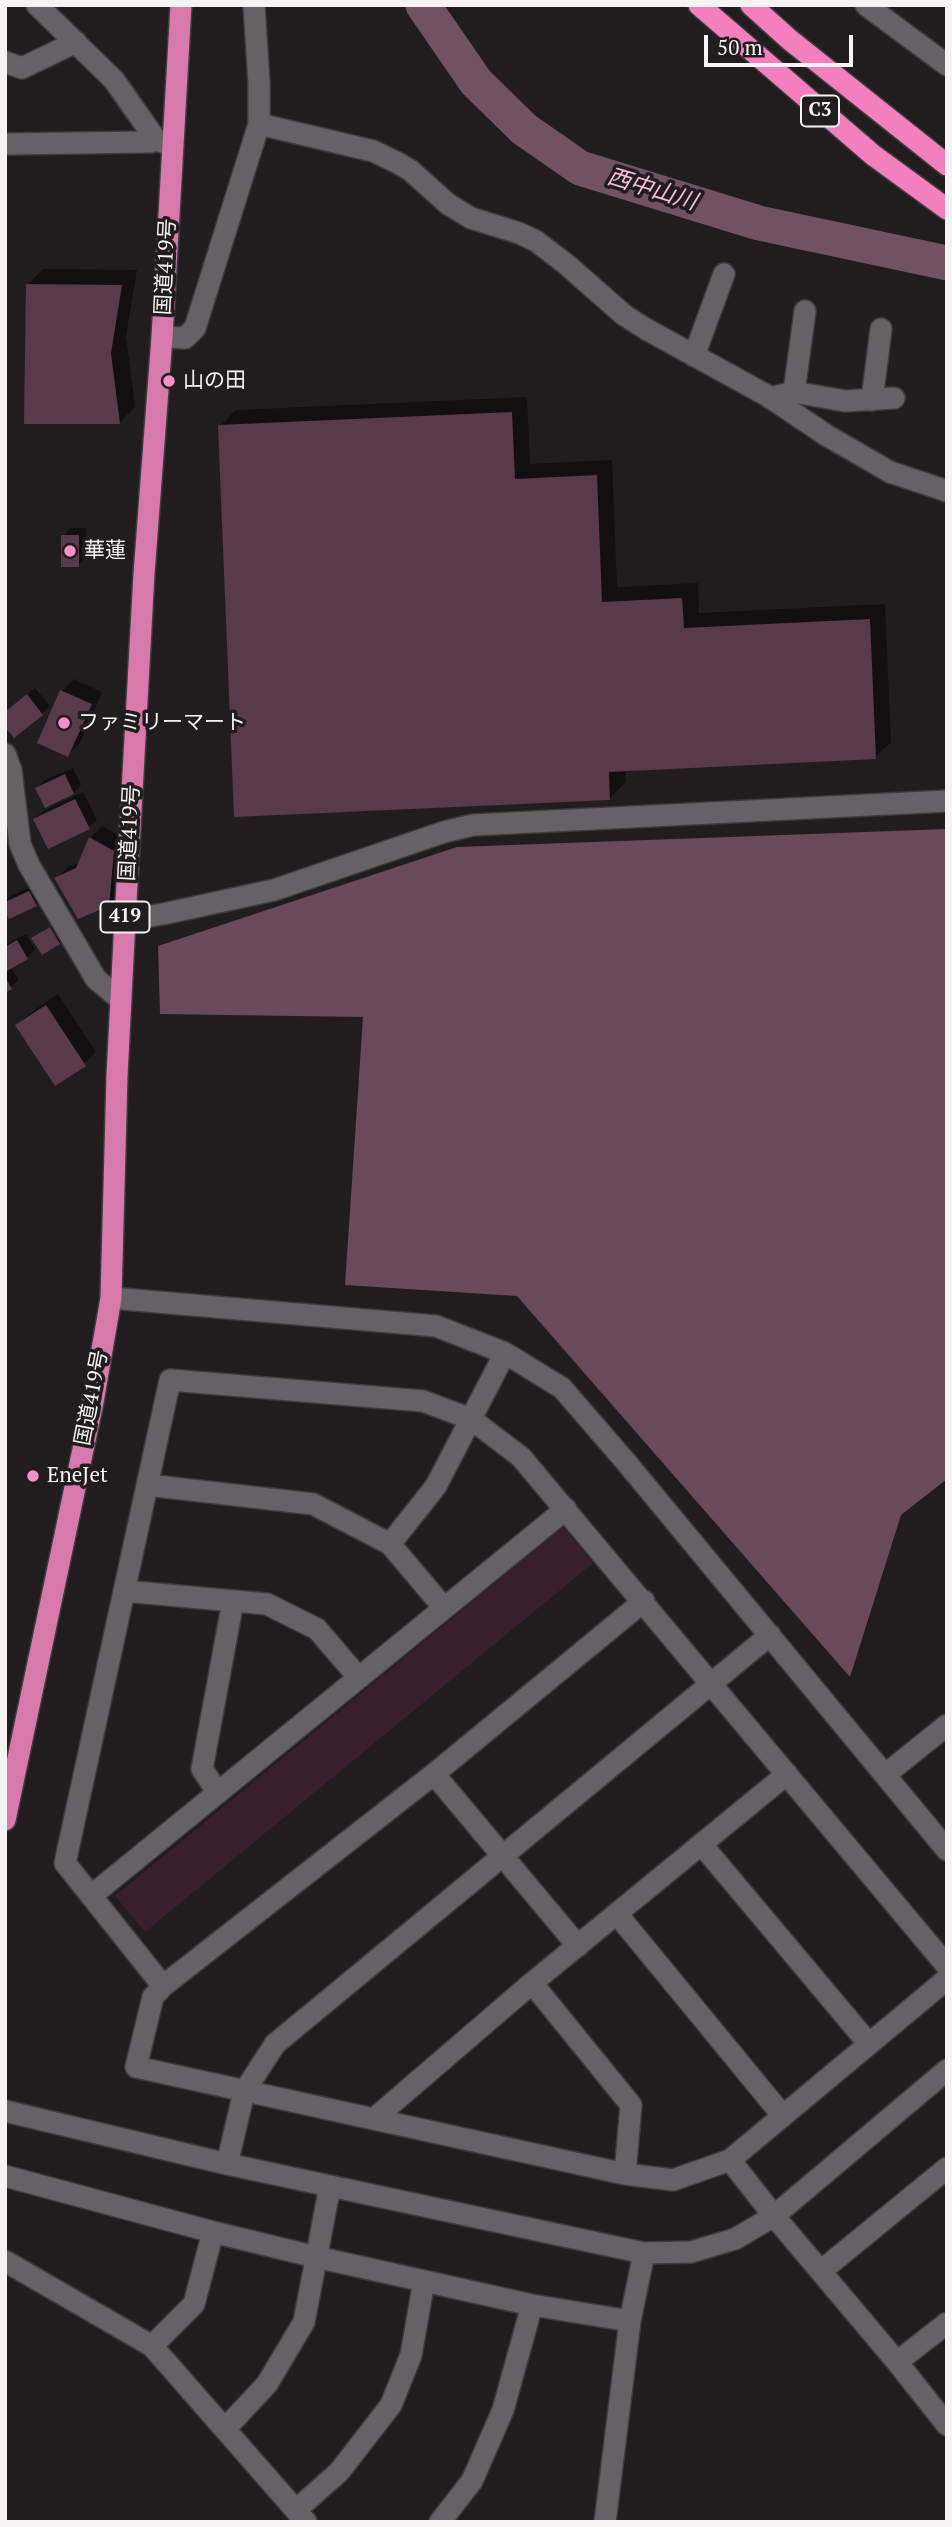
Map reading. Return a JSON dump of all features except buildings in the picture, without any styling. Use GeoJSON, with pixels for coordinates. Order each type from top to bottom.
{"type":"FeatureCollection","features":[{"type":"Feature","properties":{"kind":"highway","name":"国道419号"},"geometry":{"type":"LineString","coordinates":[[5,1819],[93,1402],[111,1298],[125,920],[144,574],[162,337],[164,142],[181,5]]}},
{"type":"Feature","properties":{"kind":"highway","name":"C3"},"geometry":{"type":"LineString","coordinates":[[699,5],[863,147],[947,209]]}},
{"type":"Feature","properties":{"kind":"highway","name":"C3"},"geometry":{"type":"LineString","coordinates":[[751,5],[790,40],[947,165]]}},
{"type":"Feature","properties":{"kind":"street"},"geometry":{"type":"LineString","coordinates":[[37,5],[114,80],[164,142]]}},
{"type":"Feature","properties":{"kind":"street"},"geometry":{"type":"LineString","coordinates":[[162,337],[185,338],[195,328],[259,124],[254,5]]}},
{"type":"Feature","properties":{"kind":"street"},"geometry":{"type":"LineString","coordinates":[[866,5],[947,65]]}},
{"type":"Feature","properties":{"kind":"street"},"geometry":{"type":"LineString","coordinates":[[5,62],[22,68],[76,42]]}},
{"type":"Feature","properties":{"kind":"street"},"geometry":{"type":"LineString","coordinates":[[259,124],[373,150],[396,162],[410,170],[448,204],[471,218],[536,241],[624,315],[770,397],[825,435],[890,472],[947,491]]}},
{"type":"Feature","properties":{"kind":"street"},"geometry":{"type":"LineString","coordinates":[[5,144],[164,142]]}},
{"type":"Feature","properties":{"kind":"street"},"geometry":{"type":"LineString","coordinates":[[694,356],[724,274]]}},
{"type":"Feature","properties":{"kind":"street"},"geometry":{"type":"LineString","coordinates":[[794,392],[805,311]]}},
{"type":"Feature","properties":{"kind":"street"},"geometry":{"type":"LineString","coordinates":[[872,400],[881,330]]}},
{"type":"Feature","properties":{"kind":"street"},"geometry":{"type":"LineString","coordinates":[[770,397],[794,392],[845,401],[894,398]]}},
{"type":"Feature","properties":{"kind":"street"},"geometry":{"type":"LineString","coordinates":[[5,754],[11,770],[13,842],[96,979],[121,1000]]}},
{"type":"Feature","properties":{"kind":"street"},"geometry":{"type":"LineString","coordinates":[[125,920],[274,890],[444,832],[473,825],[947,801]]}},
{"type":"Feature","properties":{"kind":"street"},"geometry":{"type":"LineString","coordinates":[[111,1298],[436,1326],[505,1353],[562,1388],[947,1850]]}},
{"type":"Feature","properties":{"kind":"street"},"geometry":{"type":"LineString","coordinates":[[390,1544],[436,1486],[505,1353]]}},
{"type":"Feature","properties":{"kind":"street"},"geometry":{"type":"LineString","coordinates":[[163,1986],[65,1863],[170,1380],[423,1401],[471,1419],[521,1457],[947,1966]]}},
{"type":"Feature","properties":{"kind":"street"},"geometry":{"type":"LineString","coordinates":[[147,1485],[313,1504],[390,1544],[444,1608]]}},
{"type":"Feature","properties":{"kind":"street"},"geometry":{"type":"LineString","coordinates":[[91,1896],[566,1510]]}},
{"type":"Feature","properties":{"kind":"street"},"geometry":{"type":"LineString","coordinates":[[124,1591],[267,1604],[317,1629],[359,1678]]}},
{"type":"Feature","properties":{"kind":"street"},"geometry":{"type":"LineString","coordinates":[[218,1793],[202,1769],[233,1601]]}},
{"type":"Feature","properties":{"kind":"street"},"geometry":{"type":"LineString","coordinates":[[644,1601],[434,1774],[163,1986],[153,1997],[136,2067],[625,2174],[673,2180],[730,2160],[947,1979]]}},
{"type":"Feature","properties":{"kind":"street"},"geometry":{"type":"LineString","coordinates":[[227,2164],[244,2092],[275,2044],[770,1635]]}},
{"type":"Feature","properties":{"kind":"street"},"geometry":{"type":"LineString","coordinates":[[886,1774],[947,1725]]}},
{"type":"Feature","properties":{"kind":"street"},"geometry":{"type":"LineString","coordinates":[[434,1774],[578,1946]]}},
{"type":"Feature","properties":{"kind":"street"},"geometry":{"type":"LineString","coordinates":[[375,2118],[532,1983],[788,1774]]}},
{"type":"Feature","properties":{"kind":"street"},"geometry":{"type":"LineString","coordinates":[[702,1845],[869,2044]]}},
{"type":"Feature","properties":{"kind":"street"},"geometry":{"type":"LineString","coordinates":[[617,1914],[783,2116]]}},
{"type":"Feature","properties":{"kind":"street"},"geometry":{"type":"LineString","coordinates":[[532,1983],[631,2105],[625,2174]]}},
{"type":"Feature","properties":{"kind":"street"},"geometry":{"type":"LineString","coordinates":[[5,2111],[227,2164],[644,2253],[691,2252],[735,2239],[774,2216],[947,2070]]}},
{"type":"Feature","properties":{"kind":"street"},"geometry":{"type":"LineString","coordinates":[[730,2160],[947,2425]]}},
{"type":"Feature","properties":{"kind":"street"},"geometry":{"type":"LineString","coordinates":[[821,2271],[947,2168]]}},
{"type":"Feature","properties":{"kind":"street"},"geometry":{"type":"LineString","coordinates":[[5,2176],[316,2257],[532,2305],[630,2321]]}},
{"type":"Feature","properties":{"kind":"street"},"geometry":{"type":"LineString","coordinates":[[225,2429],[267,2384],[304,2322],[330,2186]]}},
{"type":"Feature","properties":{"kind":"street"},"geometry":{"type":"LineString","coordinates":[[152,2346],[194,2304],[213,2232]]}},
{"type":"Feature","properties":{"kind":"street"},"geometry":{"type":"LineString","coordinates":[[605,2522],[630,2321],[644,2253]]}},
{"type":"Feature","properties":{"kind":"street"},"geometry":{"type":"LineString","coordinates":[[5,2261],[152,2346],[301,2516],[340,2472],[391,2405],[411,2355],[424,2281]]}},
{"type":"Feature","properties":{"kind":"street"},"geometry":{"type":"LineString","coordinates":[[440,2522],[472,2481],[503,2410],[532,2305]]}},
{"type":"Feature","properties":{"kind":"street"},"geometry":{"type":"LineString","coordinates":[[897,2362],[947,2323]]}},
{"type":"Feature","properties":{"kind":"shaded area"},"geometry":{"type":"Polygon","coordinates":[[[947,829],[947,1479],[901,1515],[850,1677],[517,1296],[345,1285],[363,1017],[160,1014],[158,946],[457,847],[947,829]]]}},
{"type":"Feature","properties":{"kind":"shaded area"},"geometry":{"type":"Polygon","coordinates":[[[563,1527],[593,1563],[145,1932],[115,1896],[563,1527]]]}},
{"type":"Feature","properties":{"kind":"waterway","name":"西中山川"},"geometry":{"type":"LineString","coordinates":[[423,5],[476,82],[524,129],[580,168],[759,223],[947,263]]}},
{"type":"Feature","properties":{"kind":"place","name":"山の田"},"geometry":{"type":"Point","coordinates":[169,381]}},
{"type":"Feature","properties":{"kind":"place","name":"華蓮"},"geometry":{"type":"Point","coordinates":[70,551]}},
{"type":"Feature","properties":{"kind":"place","name":"ファミリーマート"},"geometry":{"type":"Point","coordinates":[64,723]}},
{"type":"Feature","properties":{"kind":"place","name":"EneJet"},"geometry":{"type":"Point","coordinates":[33,1476]}}]}
